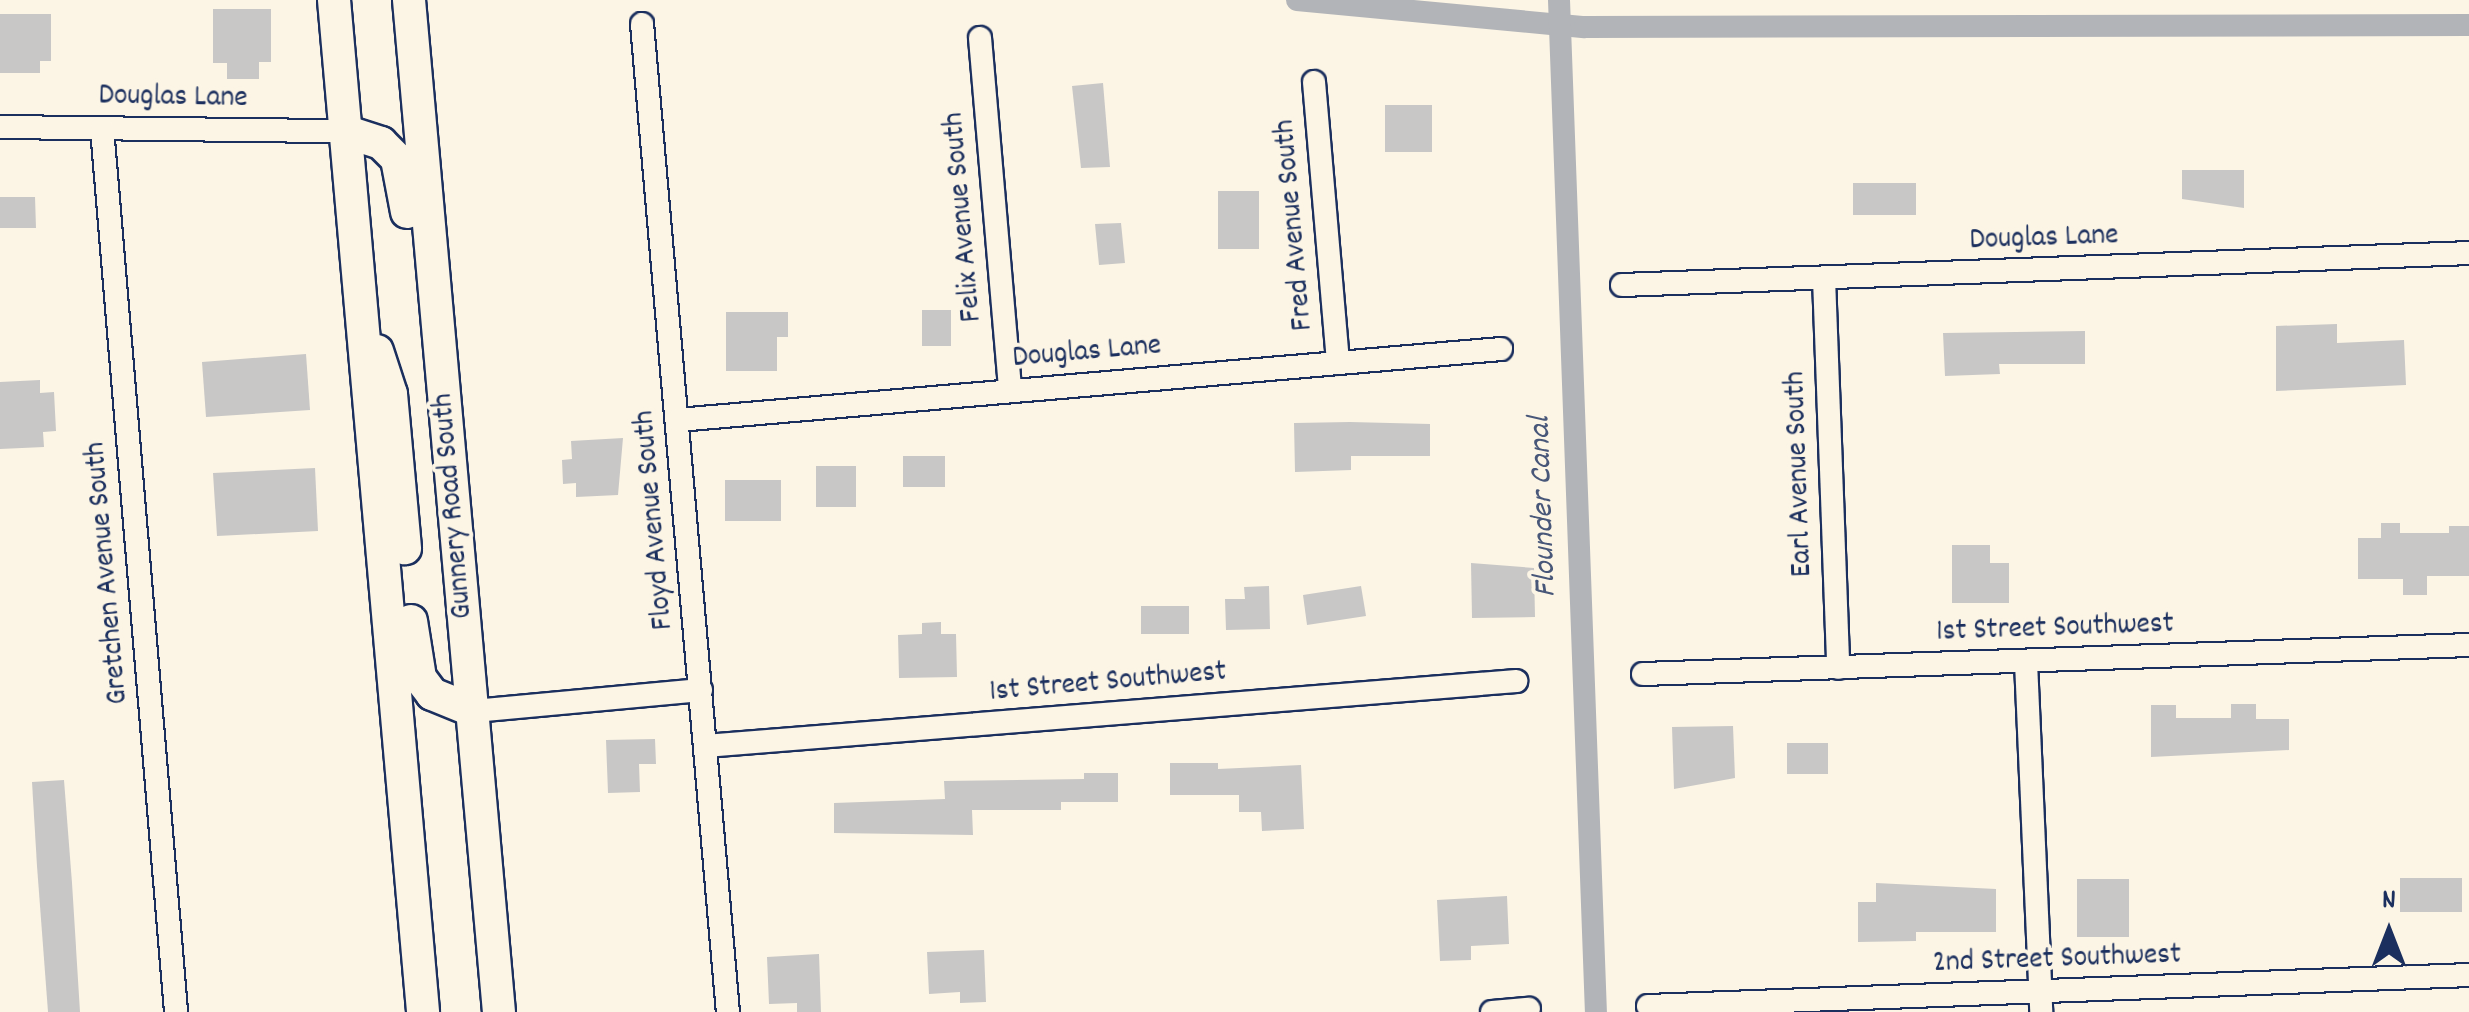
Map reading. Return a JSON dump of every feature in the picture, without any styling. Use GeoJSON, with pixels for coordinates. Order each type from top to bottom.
{"type":"FeatureCollection","features":[{"type":"Feature","properties":{"kind":"main road"},"geometry":{"type":"LineString","coordinates":[[334,0],[423,1012]]}},
{"type":"Feature","properties":{"kind":"main road","name":"Gunnery Road South"},"geometry":{"type":"LineString","coordinates":[[408,0],[474,711],[496,1012]]}},
{"type":"Feature","properties":{"kind":"main road"},"geometry":{"type":"LineString","coordinates":[[344,132],[381,144],[405,180],[431,449],[454,492]]}},
{"type":"Feature","properties":{"kind":"main road"},"geometry":{"type":"LineString","coordinates":[[362,331],[385,361],[391,394],[414,660],[432,694],[474,711]]}},
{"type":"Feature","properties":{"kind":"street","name":"Floyd Avenue South"},"geometry":{"type":"LineString","coordinates":[[642,24],[728,1012]]}},
{"type":"Feature","properties":{"kind":"street","name":"Felix Avenue South"},"geometry":{"type":"LineString","coordinates":[[980,38],[1010,391]]}},
{"type":"Feature","properties":{"kind":"street","name":"Fred Avenue South"},"geometry":{"type":"LineString","coordinates":[[1314,82],[1338,363]]}},
{"type":"Feature","properties":{"kind":"street","name":"Douglas Lane"},"geometry":{"type":"LineString","coordinates":[[0,128],[344,132]]}},
{"type":"Feature","properties":{"kind":"street","name":"Gretchen Avenue South"},"geometry":{"type":"LineString","coordinates":[[102,128],[176,1012]]}},
{"type":"Feature","properties":{"kind":"street","name":"Douglas Lane"},"geometry":{"type":"LineString","coordinates":[[1622,286],[2469,254]]}},
{"type":"Feature","properties":{"kind":"street","name":"Earl Avenue South"},"geometry":{"type":"LineString","coordinates":[[1824,278],[1838,668]]}},
{"type":"Feature","properties":{"kind":"street","name":"Douglas Lane"},"geometry":{"type":"LineString","coordinates":[[678,420],[1501,348]]}},
{"type":"Feature","properties":{"kind":"street","name":"1st Street Southwest"},"geometry":{"type":"LineString","coordinates":[[1643,674],[2469,644]]}},
{"type":"Feature","properties":{"kind":"street"},"geometry":{"type":"LineString","coordinates":[[2026,662],[2041,1002]]}},
{"type":"Feature","properties":{"kind":"street","name":"1st Street Southwest"},"geometry":{"type":"LineString","coordinates":[[706,746],[1516,681]]}},
{"type":"Feature","properties":{"kind":"street"},"geometry":{"type":"LineString","coordinates":[[474,711],[701,690]]}},
{"type":"Feature","properties":{"kind":"street","name":"2nd Street Southwest"},"geometry":{"type":"LineString","coordinates":[[1648,1006],[2041,1002],[2469,975]]}},
{"type":"Feature","properties":{"kind":"street"},"geometry":{"type":"LineString","coordinates":[[1492,1012],[1528,1009]]}},
{"type":"Feature","properties":{"kind":"building"},"geometry":{"type":"Polygon","coordinates":[[[213,9],[271,9],[271,62],[259,62],[259,79],[227,79],[227,63],[213,63],[213,9]]]}},
{"type":"Feature","properties":{"kind":"building"},"geometry":{"type":"Polygon","coordinates":[[[0,14],[51,14],[51,61],[40,61],[40,73],[0,73],[0,14]]]}},
{"type":"Feature","properties":{"kind":"building"},"geometry":{"type":"Polygon","coordinates":[[[1103,83],[1110,167],[1081,168],[1072,86],[1103,83]]]}},
{"type":"Feature","properties":{"kind":"building"},"geometry":{"type":"Polygon","coordinates":[[[1385,105],[1432,105],[1432,152],[1385,152],[1385,105]]]}},
{"type":"Feature","properties":{"kind":"building"},"geometry":{"type":"Polygon","coordinates":[[[2182,170],[2244,170],[2244,208],[2182,199],[2182,170]]]}},
{"type":"Feature","properties":{"kind":"building"},"geometry":{"type":"Polygon","coordinates":[[[1853,183],[1916,183],[1916,215],[1853,215],[1853,183]]]}},
{"type":"Feature","properties":{"kind":"building"},"geometry":{"type":"Polygon","coordinates":[[[1218,191],[1259,191],[1259,249],[1218,249],[1218,191]]]}},
{"type":"Feature","properties":{"kind":"building"},"geometry":{"type":"Polygon","coordinates":[[[0,197],[35,197],[36,228],[0,228],[0,197]]]}},
{"type":"Feature","properties":{"kind":"building"},"geometry":{"type":"Polygon","coordinates":[[[1121,223],[1125,263],[1099,265],[1095,224],[1121,223]]]}},
{"type":"Feature","properties":{"kind":"building"},"geometry":{"type":"Polygon","coordinates":[[[922,310],[951,310],[951,346],[922,346],[922,310]]]}},
{"type":"Feature","properties":{"kind":"building"},"geometry":{"type":"Polygon","coordinates":[[[726,312],[788,312],[788,337],[777,337],[777,371],[726,371],[726,312]]]}},
{"type":"Feature","properties":{"kind":"building"},"geometry":{"type":"Polygon","coordinates":[[[2337,324],[2337,343],[2404,340],[2406,385],[2276,391],[2276,326],[2337,324]]]}},
{"type":"Feature","properties":{"kind":"building"},"geometry":{"type":"Polygon","coordinates":[[[2085,331],[2085,364],[1999,364],[2000,374],[1945,376],[1943,333],[2085,331]]]}},
{"type":"Feature","properties":{"kind":"building"},"geometry":{"type":"Polygon","coordinates":[[[306,354],[310,410],[206,417],[202,362],[306,354]]]}},
{"type":"Feature","properties":{"kind":"building"},"geometry":{"type":"Polygon","coordinates":[[[40,380],[40,393],[54,392],[56,431],[43,432],[44,447],[0,449],[0,382],[40,380]]]}},
{"type":"Feature","properties":{"kind":"building"},"geometry":{"type":"Polygon","coordinates":[[[1294,423],[1430,424],[1430,456],[1351,456],[1351,470],[1295,472],[1294,423]]]}},
{"type":"Feature","properties":{"kind":"building"},"geometry":{"type":"Polygon","coordinates":[[[623,438],[618,495],[576,497],[576,483],[563,484],[562,460],[572,459],[571,441],[623,438]]]}},
{"type":"Feature","properties":{"kind":"building"},"geometry":{"type":"Polygon","coordinates":[[[903,456],[945,456],[945,487],[903,487],[903,456]]]}},
{"type":"Feature","properties":{"kind":"building"},"geometry":{"type":"Polygon","coordinates":[[[816,466],[856,466],[856,507],[816,507],[816,466]]]}},
{"type":"Feature","properties":{"kind":"building"},"geometry":{"type":"Polygon","coordinates":[[[315,468],[318,531],[217,536],[213,473],[315,468]]]}},
{"type":"Feature","properties":{"kind":"building"},"geometry":{"type":"Polygon","coordinates":[[[725,480],[781,480],[781,521],[725,521],[725,480]]]}},
{"type":"Feature","properties":{"kind":"building"},"geometry":{"type":"Polygon","coordinates":[[[2381,523],[2400,523],[2400,533],[2449,533],[2449,526],[2469,526],[2469,576],[2427,576],[2427,595],[2403,595],[2403,579],[2358,579],[2358,538],[2381,538],[2381,523]]]}},
{"type":"Feature","properties":{"kind":"building"},"geometry":{"type":"Polygon","coordinates":[[[1952,545],[1990,545],[1990,563],[2009,563],[2009,603],[1952,603],[1952,545]]]}},
{"type":"Feature","properties":{"kind":"building"},"geometry":{"type":"Polygon","coordinates":[[[1471,563],[1534,568],[1535,617],[1472,618],[1471,563]]]}},
{"type":"Feature","properties":{"kind":"building"},"geometry":{"type":"Polygon","coordinates":[[[1269,586],[1270,629],[1226,630],[1225,599],[1245,599],[1244,587],[1269,586]]]}},
{"type":"Feature","properties":{"kind":"building"},"geometry":{"type":"Polygon","coordinates":[[[1361,586],[1366,616],[1307,625],[1303,595],[1361,586]]]}},
{"type":"Feature","properties":{"kind":"building"},"geometry":{"type":"Polygon","coordinates":[[[1141,606],[1189,606],[1189,634],[1141,634],[1141,606]]]}},
{"type":"Feature","properties":{"kind":"building"},"geometry":{"type":"Polygon","coordinates":[[[941,622],[941,634],[956,634],[957,677],[899,678],[898,635],[922,634],[922,623],[941,622]]]}},
{"type":"Feature","properties":{"kind":"building"},"geometry":{"type":"Polygon","coordinates":[[[2231,704],[2256,704],[2256,719],[2289,719],[2289,750],[2151,757],[2151,705],[2176,705],[2176,718],[2231,718],[2231,704]]]}},
{"type":"Feature","properties":{"kind":"building"},"geometry":{"type":"Polygon","coordinates":[[[1733,726],[1735,778],[1674,789],[1672,727],[1733,726]]]}},
{"type":"Feature","properties":{"kind":"building"},"geometry":{"type":"Polygon","coordinates":[[[655,739],[656,764],[639,764],[640,792],[608,793],[606,740],[655,739]]]}},
{"type":"Feature","properties":{"kind":"building"},"geometry":{"type":"Polygon","coordinates":[[[1787,743],[1828,743],[1828,774],[1787,774],[1787,743]]]}},
{"type":"Feature","properties":{"kind":"building"},"geometry":{"type":"Polygon","coordinates":[[[1170,763],[1218,763],[1218,769],[1301,765],[1304,829],[1262,831],[1261,812],[1239,812],[1239,795],[1170,795],[1170,763]]]}},
{"type":"Feature","properties":{"kind":"building"},"geometry":{"type":"Polygon","coordinates":[[[1084,773],[1118,773],[1118,802],[1061,802],[1061,810],[972,810],[973,835],[834,833],[834,803],[945,799],[944,781],[1084,779],[1084,773]]]}},
{"type":"Feature","properties":{"kind":"building"},"geometry":{"type":"Polygon","coordinates":[[[64,780],[80,1012],[48,1012],[32,782],[64,780]]]}},
{"type":"Feature","properties":{"kind":"building"},"geometry":{"type":"Polygon","coordinates":[[[2400,878],[2462,878],[2462,912],[2400,912],[2400,878]]]}},
{"type":"Feature","properties":{"kind":"building"},"geometry":{"type":"Polygon","coordinates":[[[2077,879],[2129,879],[2129,937],[2077,937],[2077,879]]]}},
{"type":"Feature","properties":{"kind":"building"},"geometry":{"type":"Polygon","coordinates":[[[1876,883],[1996,889],[1996,932],[1916,932],[1916,941],[1858,942],[1858,902],[1876,902],[1876,883]]]}},
{"type":"Feature","properties":{"kind":"building"},"geometry":{"type":"Polygon","coordinates":[[[1507,896],[1509,944],[1471,946],[1471,960],[1440,961],[1437,900],[1507,896]]]}},
{"type":"Feature","properties":{"kind":"building"},"geometry":{"type":"Polygon","coordinates":[[[984,950],[986,1002],[960,1003],[960,992],[929,994],[927,952],[984,950]]]}},
{"type":"Feature","properties":{"kind":"building"},"geometry":{"type":"Polygon","coordinates":[[[819,954],[821,1012],[797,1012],[797,1003],[769,1004],[767,957],[819,954]]]}},
{"type":"Feature","properties":{"kind":"waterway"},"geometry":{"type":"LineString","coordinates":[[1297,0],[1585,27],[2469,25]]}},
{"type":"Feature","properties":{"kind":"waterway","name":"Flounder Canal"},"geometry":{"type":"LineString","coordinates":[[1559,0],[1596,1012]]}}]}
